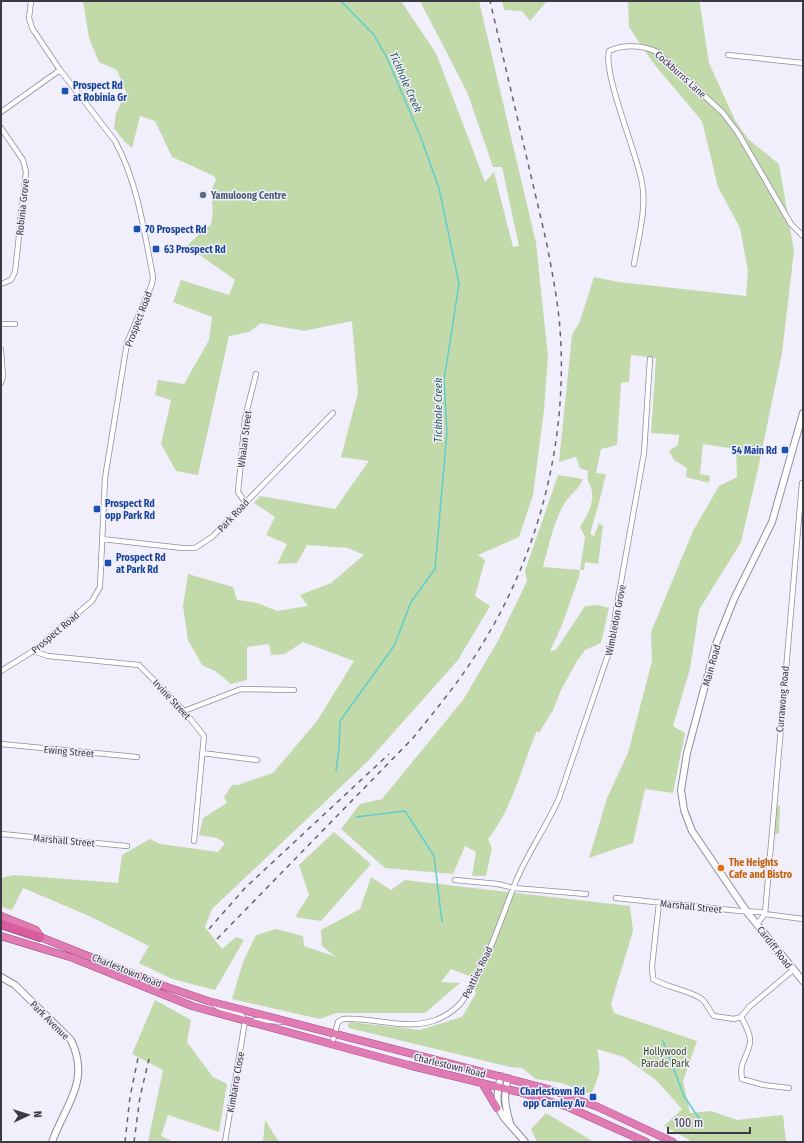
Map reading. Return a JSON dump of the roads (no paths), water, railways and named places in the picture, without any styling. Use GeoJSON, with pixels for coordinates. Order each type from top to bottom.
{"type":"FeatureCollection","features":[{"type":"Feature","properties":{"kind":"highway","name":"Charlestown Road"},"geometry":{"type":"LineString","coordinates":[[1,916],[36,930],[40,936],[164,986],[208,1001],[504,1077],[576,1099],[671,1142]]}},
{"type":"Feature","properties":{"kind":"highway"},"geometry":{"type":"LineString","coordinates":[[1,924],[40,936]]}},
{"type":"Feature","properties":{"kind":"highway","name":"Charlestown Road"},"geometry":{"type":"LineString","coordinates":[[1,936],[73,958],[192,1006],[332,1044],[502,1087],[568,1107],[646,1142]]}},
{"type":"Feature","properties":{"kind":"highway"},"geometry":{"type":"LineString","coordinates":[[482,1083],[497,1108]]}},
{"type":"Feature","properties":{"kind":"main road","name":"Main Road"},"geometry":{"type":"LineString","coordinates":[[747,912],[692,831],[684,810],[681,790],[683,773],[716,644],[734,599],[772,522],[803,413]]}},
{"type":"Feature","properties":{"kind":"main road","name":"Cardiff Road"},"geometry":{"type":"LineString","coordinates":[[747,912],[792,970],[803,981]]}},
{"type":"Feature","properties":{"kind":"main road","name":"Park Avenue"},"geometry":{"type":"LineString","coordinates":[[1,977],[19,988],[71,1040],[75,1050],[79,1072],[77,1086],[52,1142]]}},
{"type":"Feature","properties":{"kind":"main road"},"geometry":{"type":"LineString","coordinates":[[504,1077],[497,1108],[502,1116],[511,1123],[525,1142]]}},
{"type":"Feature","properties":{"kind":"main road"},"geometry":{"type":"LineString","coordinates":[[502,1087],[505,1105],[511,1123]]}},
{"type":"Feature","properties":{"kind":"street","name":"Prospect Road"},"geometry":{"type":"LineString","coordinates":[[1,671],[33,651],[92,601],[100,587],[105,478],[127,343],[152,284],[153,277],[141,212],[122,153],[115,141],[60,70],[30,24],[31,1]]}},
{"type":"Feature","properties":{"kind":"street","name":"Cockburns Lane"},"geometry":{"type":"LineString","coordinates":[[634,264],[644,193],[639,168],[615,90],[608,58],[609,51],[624,46],[652,49],[657,52],[723,113],[738,132],[790,224],[803,236]]}},
{"type":"Feature","properties":{"kind":"street"},"geometry":{"type":"LineString","coordinates":[[728,55],[803,63]]}},
{"type":"Feature","properties":{"kind":"street"},"geometry":{"type":"LineString","coordinates":[[1,112],[60,70]]}},
{"type":"Feature","properties":{"kind":"street","name":"Robinia Grove"},"geometry":{"type":"LineString","coordinates":[[1,128],[23,160],[26,172],[15,272],[11,280],[1,284]]}},
{"type":"Feature","properties":{"kind":"street"},"geometry":{"type":"LineString","coordinates":[[1,324],[15,324]]}},
{"type":"Feature","properties":{"kind":"street"},"geometry":{"type":"LineString","coordinates":[[1,350],[3,376],[1,383]]}},
{"type":"Feature","properties":{"kind":"street","name":"Wimbledon Grove"},"geometry":{"type":"LineString","coordinates":[[514,888],[550,820],[559,798],[612,643],[615,616],[644,453],[650,359]]}},
{"type":"Feature","properties":{"kind":"street","name":"Whalan Street"},"geometry":{"type":"LineString","coordinates":[[245,502],[238,492],[245,418],[256,374]]}},
{"type":"Feature","properties":{"kind":"street","name":"Park Road"},"geometry":{"type":"LineString","coordinates":[[102,539],[182,548],[195,548],[212,537],[333,413]]}},
{"type":"Feature","properties":{"kind":"street","name":"Currawong Road"},"geometry":{"type":"LineString","coordinates":[[765,914],[802,483]]}},
{"type":"Feature","properties":{"kind":"street","name":"Irvine Street"},"geometry":{"type":"LineString","coordinates":[[33,651],[48,656],[139,665],[184,711],[204,736],[194,842]]}},
{"type":"Feature","properties":{"kind":"street"},"geometry":{"type":"LineString","coordinates":[[184,711],[241,689],[294,690]]}},
{"type":"Feature","properties":{"kind":"street","name":"Ewing Street"},"geometry":{"type":"LineString","coordinates":[[1,744],[137,757]]}},
{"type":"Feature","properties":{"kind":"street"},"geometry":{"type":"LineString","coordinates":[[202,753],[256,760]]}},
{"type":"Feature","properties":{"kind":"street","name":"Marshall Street"},"geometry":{"type":"LineString","coordinates":[[1,834],[127,846]]}},
{"type":"Feature","properties":{"kind":"street"},"geometry":{"type":"LineString","coordinates":[[455,880],[498,884],[514,888],[586,894]]}},
{"type":"Feature","properties":{"kind":"street","name":"Peatties Road"},"geometry":{"type":"LineString","coordinates":[[332,1044],[338,1022],[343,1019],[412,1023],[434,1021],[452,1011],[462,1002],[480,971],[514,888]]}},
{"type":"Feature","properties":{"kind":"street","name":"Marshall Street"},"geometry":{"type":"LineString","coordinates":[[616,898],[747,912],[761,912],[765,914],[803,919]]}},
{"type":"Feature","properties":{"kind":"street"},"geometry":{"type":"LineString","coordinates":[[659,903],[652,966],[653,979],[662,985],[703,1000],[714,1016],[734,1019],[741,1017],[749,1007],[792,970]]}},
{"type":"Feature","properties":{"kind":"street"},"geometry":{"type":"LineString","coordinates":[[757,924],[765,914]]}},
{"type":"Feature","properties":{"kind":"street","name":"Charlestown Road"},"geometry":{"type":"LineString","coordinates":[[208,1001],[223,1010],[242,1015],[245,1021],[252,1020],[278,1023],[289,1022]]}},
{"type":"Feature","properties":{"kind":"street"},"geometry":{"type":"LineString","coordinates":[[741,1017],[748,1030],[750,1042],[740,1067],[742,1079],[764,1085],[789,1088]]}},
{"type":"Feature","properties":{"kind":"street","name":"Kimbarra Close"},"geometry":{"type":"LineString","coordinates":[[225,1142],[245,1021]]}},
{"type":"Feature","properties":{"kind":"waterway","name":"Tickhole Creek"},"geometry":{"type":"LineString","coordinates":[[336,771],[340,721],[394,646],[411,602],[435,569],[447,432],[444,380],[459,284],[439,188],[421,138],[387,58],[374,35],[341,1]]}},
{"type":"Feature","properties":{"kind":"waterway","name":"Tickhole Creek"},"geometry":{"type":"LineString","coordinates":[[356,817],[405,811],[434,856],[442,922]]}},
{"type":"Feature","properties":{"kind":"waterway"},"geometry":{"type":"LineString","coordinates":[[663,1041],[684,1096],[702,1123]]}},
{"type":"Feature","properties":{"kind":"railway"},"geometry":{"type":"LineString","coordinates":[[217,939],[413,738],[459,680],[483,643],[504,606],[536,528],[547,486],[555,445],[560,403],[561,360],[559,318],[546,240],[490,1]]}},
{"type":"Feature","properties":{"kind":"railway"},"geometry":{"type":"LineString","coordinates":[[209,929],[245,888],[389,754]]}},
{"type":"Feature","properties":{"kind":"railway"},"geometry":{"type":"LineString","coordinates":[[125,1142],[130,1097],[139,1053]]}},
{"type":"Feature","properties":{"kind":"railway"},"geometry":{"type":"LineString","coordinates":[[134,1142],[140,1097],[149,1059]]}},
{"type":"Feature","properties":{"kind":"place","name":"Prospect Rd at Robinia Gr"},"geometry":{"type":"Point","coordinates":[65,91]}},
{"type":"Feature","properties":{"kind":"place","name":"Yamuloong Centre"},"geometry":{"type":"Point","coordinates":[203,195]}},
{"type":"Feature","properties":{"kind":"place","name":"70 Prospect Rd"},"geometry":{"type":"Point","coordinates":[137,229]}},
{"type":"Feature","properties":{"kind":"place","name":"63 Prospect Rd"},"geometry":{"type":"Point","coordinates":[156,249]}},
{"type":"Feature","properties":{"kind":"place","name":"54 Main Rd"},"geometry":{"type":"Point","coordinates":[785,450]}},
{"type":"Feature","properties":{"kind":"place","name":"Prospect Rd opp Park Rd"},"geometry":{"type":"Point","coordinates":[97,509]}},
{"type":"Feature","properties":{"kind":"place","name":"Prospect Rd at Park Rd"},"geometry":{"type":"Point","coordinates":[108,563]}},
{"type":"Feature","properties":{"kind":"place","name":"The Heights Cafe and Bistro"},"geometry":{"type":"Point","coordinates":[721,868]}},
{"type":"Feature","properties":{"kind":"place","name":"Charlestown Rd opp Carnley Av"},"geometry":{"type":"Point","coordinates":[593,1097]}},
{"type":"Feature","properties":{"kind":"park label","name":"Hollywood Parade Park"},"geometry":{"type":"Point","coordinates":[665,1056]}}]}
